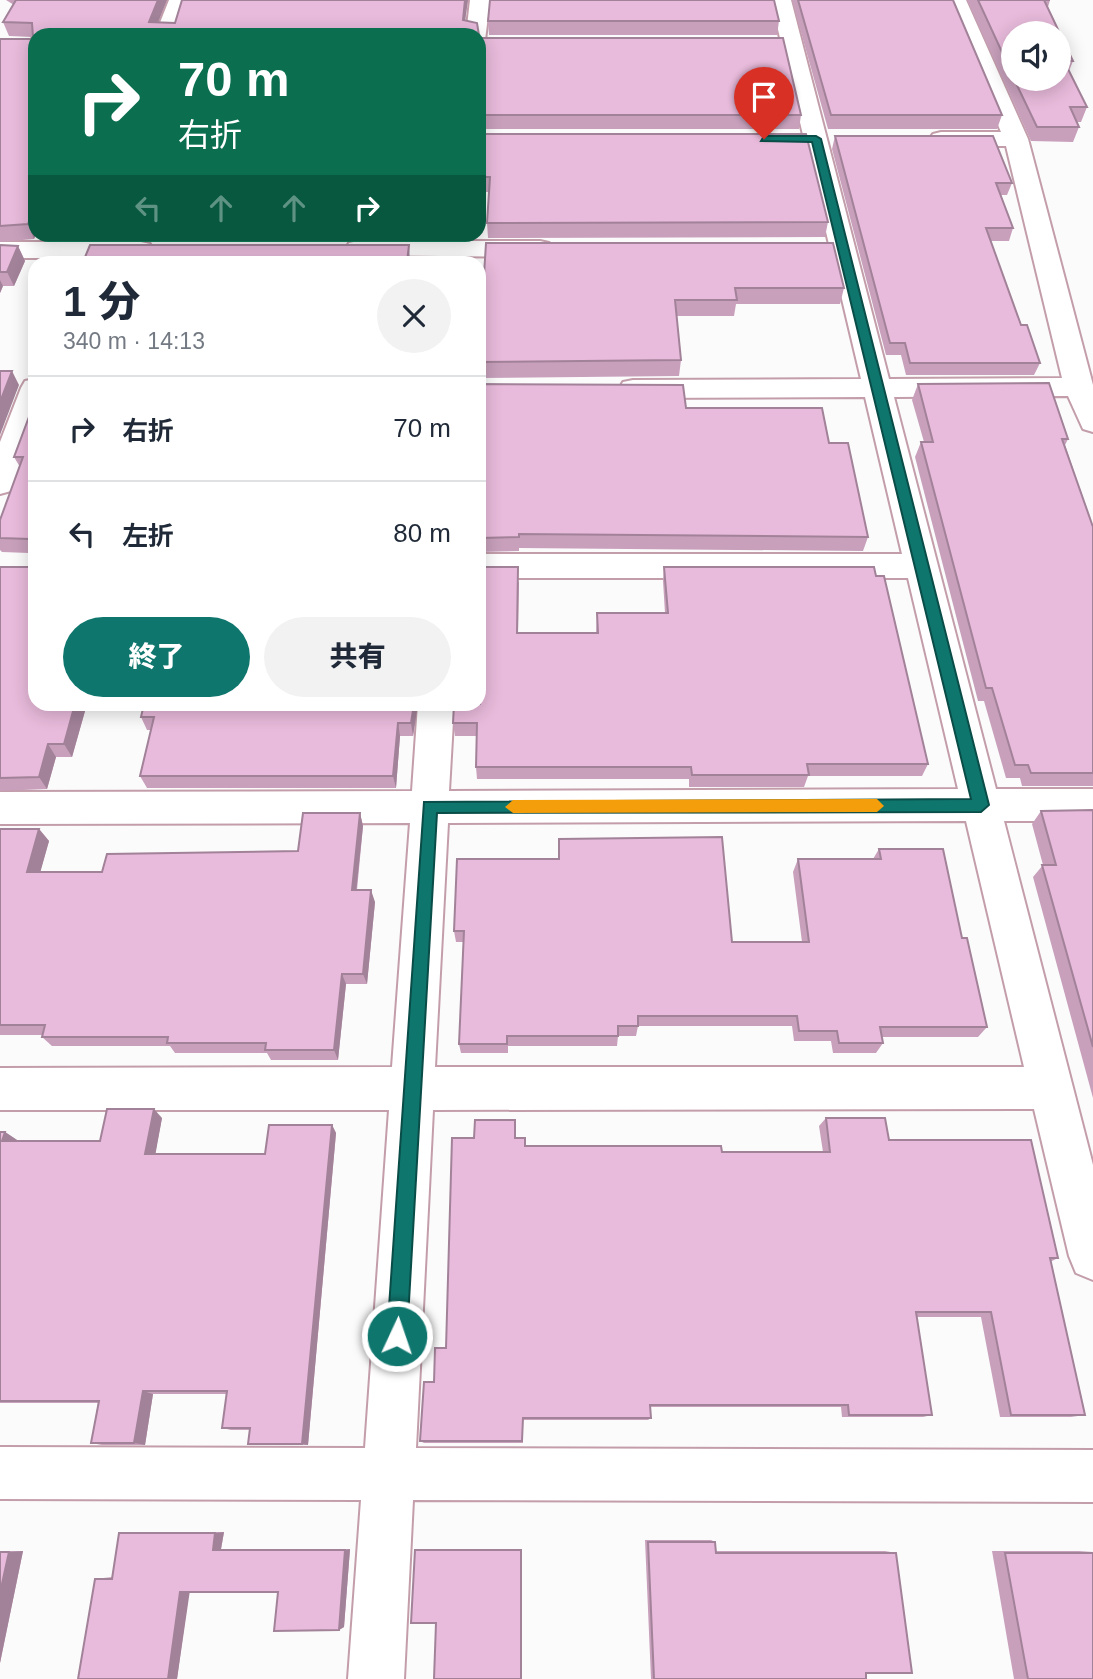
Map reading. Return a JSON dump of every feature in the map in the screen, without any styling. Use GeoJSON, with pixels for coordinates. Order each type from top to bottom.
{"type":"FeatureCollection","features":[{"type":"Feature","properties":{"kind":"street"},"geometry":{"type":"LineString","coordinates":[[169,28],[179,0]]}},
{"type":"Feature","properties":{"kind":"street"},"geometry":{"type":"LineString","coordinates":[[480,0],[482,28]]}},
{"type":"Feature","properties":{"kind":"street"},"geometry":{"type":"LineString","coordinates":[[781,0],[778,44],[816,139],[829,248],[878,389],[1093,1256]]}},
{"type":"Feature","properties":{"kind":"street"},"geometry":{"type":"LineString","coordinates":[[956,0],[1016,139],[1079,387],[1093,422]]}},
{"type":"Feature","properties":{"kind":"street"},"geometry":{"type":"LineString","coordinates":[[922,139],[1016,139]]}},
{"type":"Feature","properties":{"kind":"street"},"geometry":{"type":"LineString","coordinates":[[329,249],[559,249]]}},
{"type":"Feature","properties":{"kind":"street"},"geometry":{"type":"LineString","coordinates":[[0,250],[167,250]]}},
{"type":"Feature","properties":{"kind":"street"},"geometry":{"type":"LineString","coordinates":[[602,389],[1079,387]]}},
{"type":"Feature","properties":{"kind":"street"},"geometry":{"type":"LineString","coordinates":[[0,483],[28,408]]}},
{"type":"Feature","properties":{"kind":"street"},"geometry":{"type":"LineString","coordinates":[[486,566],[922,566]]}},
{"type":"Feature","properties":{"kind":"street"},"geometry":{"type":"LineString","coordinates":[[376,1679],[436,711]]}},
{"type":"Feature","properties":{"kind":"street"},"geometry":{"type":"LineString","coordinates":[[0,808],[1093,805]]}},
{"type":"Feature","properties":{"kind":"street"},"geometry":{"type":"LineString","coordinates":[[0,1089],[1051,1088]]}},
{"type":"Feature","properties":{"kind":"street"},"geometry":{"type":"LineString","coordinates":[[0,1473],[1093,1476]]}},
{"type":"Feature","properties":{"kind":"building"},"geometry":{"type":"Polygon","coordinates":[[[16,0],[158,0],[149,22],[175,23],[182,0],[465,0],[463,20],[477,23],[478,28],[32,28],[32,23],[3,22],[16,0]]]}},
{"type":"Feature","properties":{"kind":"building"},"geometry":{"type":"Polygon","coordinates":[[[490,0],[774,0],[779,21],[488,21],[490,0]]]}},
{"type":"Feature","properties":{"kind":"building"},"geometry":{"type":"Polygon","coordinates":[[[798,0],[953,0],[1002,115],[831,115],[798,0]]]}},
{"type":"Feature","properties":{"kind":"building"},"geometry":{"type":"Polygon","coordinates":[[[978,0],[1044,0],[1054,21],[1001,21],[1001,50],[978,0]]]}},
{"type":"Feature","properties":{"kind":"building"},"geometry":{"type":"Polygon","coordinates":[[[486,38],[783,38],[801,115],[486,115],[486,38]]]}},
{"type":"Feature","properties":{"kind":"building"},"geometry":{"type":"Polygon","coordinates":[[[0,39],[28,39],[28,224],[0,226],[0,39]]]}},
{"type":"Feature","properties":{"kind":"building"},"geometry":{"type":"Polygon","coordinates":[[[1071,75],[1087,107],[1070,107],[1079,127],[1037,127],[1020,91],[1071,91],[1071,75]]]}},
{"type":"Feature","properties":{"kind":"building"},"geometry":{"type":"Polygon","coordinates":[[[486,134],[806,134],[828,222],[487,223],[490,177],[486,177],[486,134]]]}},
{"type":"Feature","properties":{"kind":"building"},"geometry":{"type":"Polygon","coordinates":[[[835,136],[993,136],[1012,183],[996,183],[1013,228],[986,228],[1021,325],[1027,325],[1040,363],[910,363],[905,343],[890,343],[835,136]]]}},
{"type":"Feature","properties":{"kind":"building"},"geometry":{"type":"Polygon","coordinates":[[[486,243],[833,243],[844,288],[735,288],[737,300],[675,300],[681,360],[486,362],[486,243]]]}},
{"type":"Feature","properties":{"kind":"building"},"geometry":{"type":"Polygon","coordinates":[[[0,245],[18,246],[7,272],[0,272],[0,245]]]}},
{"type":"Feature","properties":{"kind":"building"},"geometry":{"type":"Polygon","coordinates":[[[90,245],[409,245],[408,256],[85,256],[90,245]]]}},
{"type":"Feature","properties":{"kind":"building"},"geometry":{"type":"Polygon","coordinates":[[[0,371],[12,371],[0,402],[0,371]]]}},
{"type":"Feature","properties":{"kind":"building"},"geometry":{"type":"Polygon","coordinates":[[[1049,383],[1068,439],[1062,439],[1093,527],[1093,773],[1031,773],[1028,765],[1015,765],[992,688],[986,688],[921,442],[933,442],[918,384],[1049,383]]]}},
{"type":"Feature","properties":{"kind":"building"},"geometry":{"type":"Polygon","coordinates":[[[486,384],[683,385],[686,408],[822,408],[829,443],[848,443],[868,537],[519,534],[519,537],[486,538],[486,384]]]}},
{"type":"Feature","properties":{"kind":"building"},"geometry":{"type":"Polygon","coordinates":[[[28,419],[28,539],[0,538],[0,520],[23,457],[14,457],[28,419]]]}},
{"type":"Feature","properties":{"kind":"building"},"geometry":{"type":"Polygon","coordinates":[[[0,567],[28,567],[28,711],[73,711],[64,744],[48,744],[39,777],[0,778],[0,567]]]}},
{"type":"Feature","properties":{"kind":"building"},"geometry":{"type":"Polygon","coordinates":[[[486,567],[518,567],[517,633],[598,633],[597,613],[668,613],[664,567],[874,567],[876,576],[884,576],[928,764],[807,764],[809,775],[692,775],[691,767],[476,767],[477,723],[453,723],[454,711],[486,711],[486,567]]]}},
{"type":"Feature","properties":{"kind":"building"},"geometry":{"type":"Polygon","coordinates":[[[142,711],[413,711],[411,723],[398,723],[393,776],[140,776],[154,717],[141,717],[142,711]]]}},
{"type":"Feature","properties":{"kind":"building"},"geometry":{"type":"Polygon","coordinates":[[[1093,810],[1093,1047],[1042,865],[1056,865],[1041,811],[1093,810]]]}},
{"type":"Feature","properties":{"kind":"building"},"geometry":{"type":"Polygon","coordinates":[[[303,813],[360,813],[352,890],[371,890],[363,974],[342,974],[334,1050],[265,1050],[266,1043],[167,1043],[168,1037],[42,1037],[45,1025],[0,1025],[0,829],[39,829],[27,872],[102,872],[107,854],[298,851],[303,813]]]}},
{"type":"Feature","properties":{"kind":"building"},"geometry":{"type":"Polygon","coordinates":[[[722,837],[732,942],[809,942],[798,859],[881,859],[879,849],[943,849],[962,938],[967,938],[987,1027],[880,1027],[883,1043],[839,1043],[837,1031],[799,1031],[797,1016],[638,1016],[638,1026],[618,1026],[618,1036],[507,1036],[507,1044],[459,1044],[464,931],[454,931],[457,859],[559,859],[559,839],[722,837]]]}},
{"type":"Feature","properties":{"kind":"building"},"geometry":{"type":"Polygon","coordinates":[[[107,1109],[154,1109],[145,1154],[265,1154],[269,1125],[332,1125],[302,1444],[248,1444],[250,1428],[222,1428],[227,1391],[143,1391],[134,1443],[91,1443],[99,1401],[0,1401],[0,1132],[5,1132],[2,1141],[100,1141],[107,1109]]]}},
{"type":"Feature","properties":{"kind":"building"},"geometry":{"type":"Polygon","coordinates":[[[826,1118],[885,1118],[889,1140],[1031,1140],[1058,1258],[1050,1258],[1085,1415],[1011,1415],[991,1312],[916,1312],[932,1415],[849,1415],[848,1405],[650,1405],[651,1418],[523,1418],[522,1441],[420,1441],[424,1382],[434,1382],[435,1348],[446,1348],[452,1138],[474,1138],[475,1120],[515,1120],[515,1138],[525,1138],[525,1146],[721,1146],[722,1152],[830,1152],[826,1118]]]}},
{"type":"Feature","properties":{"kind":"building"},"geometry":{"type":"Polygon","coordinates":[[[119,1533],[215,1533],[213,1550],[345,1550],[339,1630],[274,1631],[278,1592],[180,1592],[168,1679],[78,1679],[95,1579],[112,1579],[119,1533]]]}},
{"type":"Feature","properties":{"kind":"building"},"geometry":{"type":"Polygon","coordinates":[[[648,1542],[715,1542],[716,1553],[896,1553],[912,1673],[866,1673],[866,1679],[654,1679],[648,1542]]]}},
{"type":"Feature","properties":{"kind":"building"},"geometry":{"type":"Polygon","coordinates":[[[415,1550],[521,1550],[521,1679],[434,1679],[436,1623],[411,1623],[415,1550]]]}},
{"type":"Feature","properties":{"kind":"building"},"geometry":{"type":"Polygon","coordinates":[[[0,1552],[9,1552],[0,1593],[0,1552]]]}},
{"type":"Feature","properties":{"kind":"building"},"geometry":{"type":"Polygon","coordinates":[[[1005,1553],[1093,1553],[1093,1679],[1028,1679],[1005,1553]]]}},
{"type":"Feature","properties":{"kind":"slow traffic"},"geometry":{"type":"LineString","coordinates":[[513,807],[877,806]]}},
{"type":"Feature","properties":{"kind":"route"},"geometry":{"type":"LineString","coordinates":[[397,1336],[430,807],[981,805],[816,139],[764,139]]}}]}
